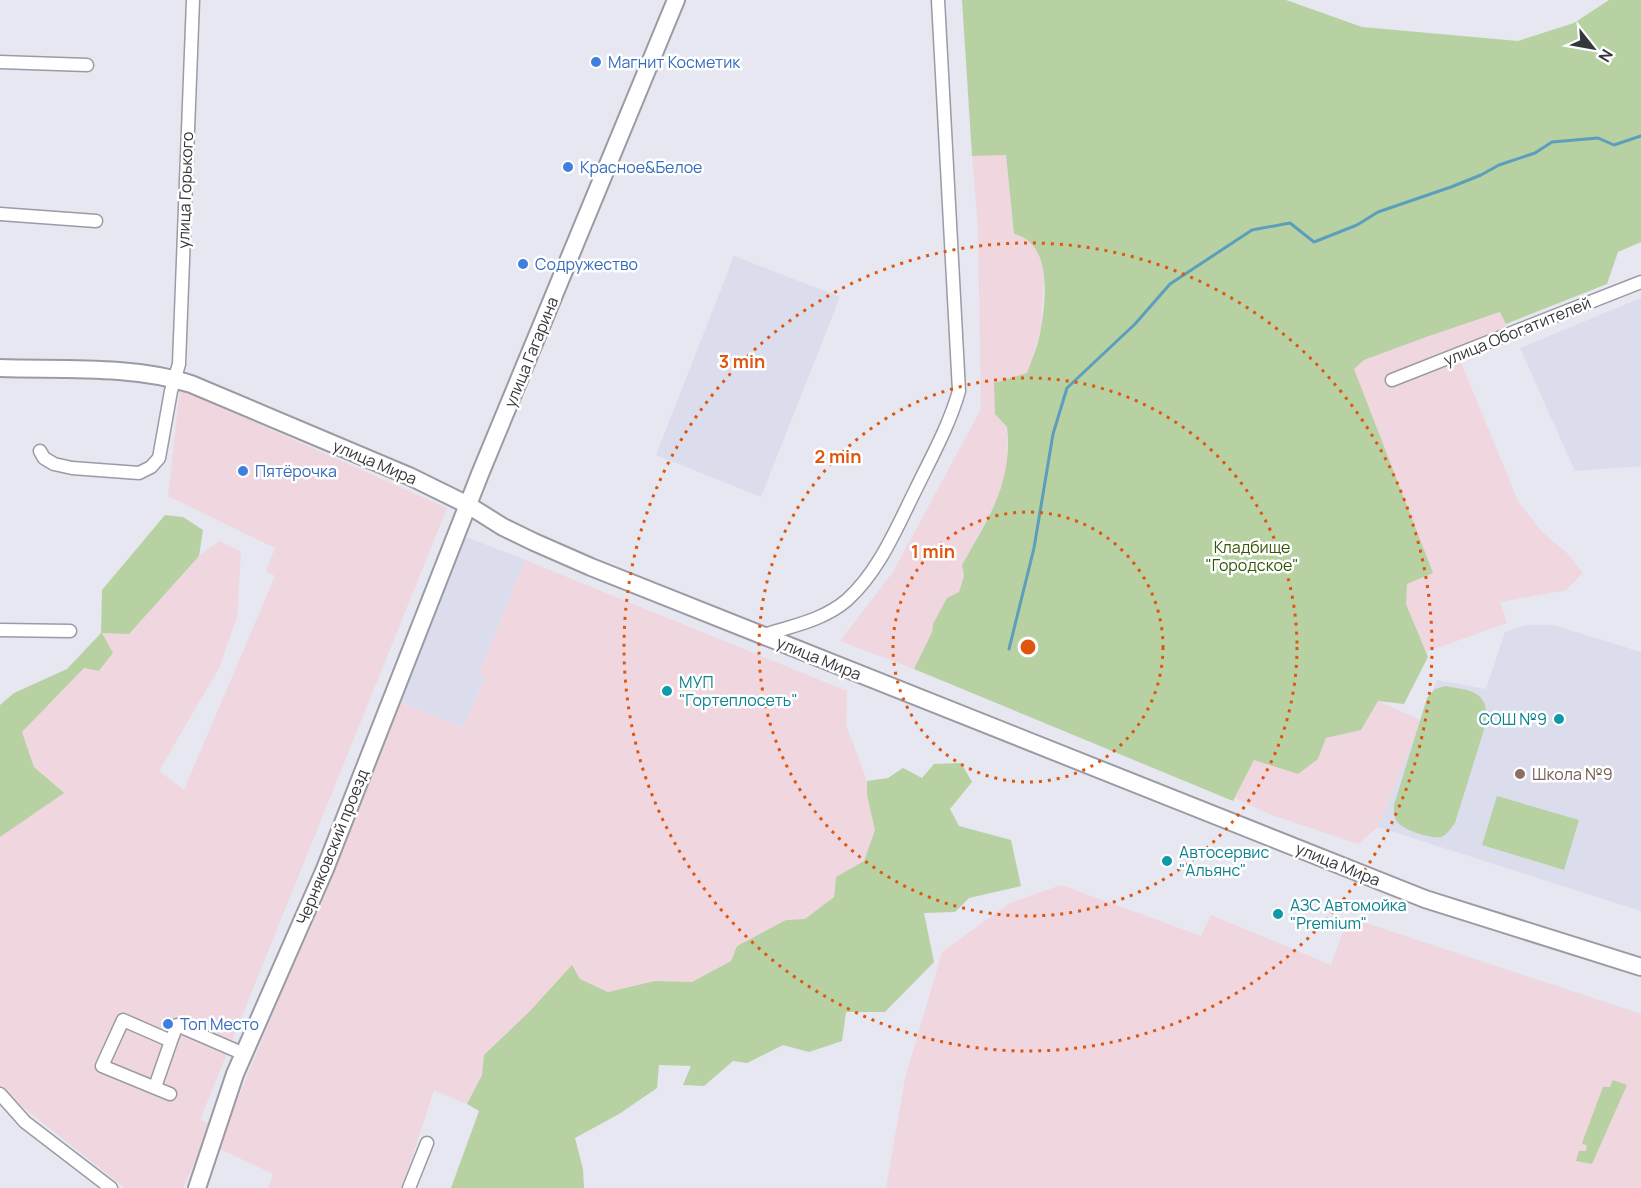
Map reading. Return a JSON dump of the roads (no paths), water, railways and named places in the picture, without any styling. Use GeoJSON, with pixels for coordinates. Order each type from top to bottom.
{"type":"FeatureCollection","features":[{"type":"Feature","properties":{"kind":"main road","name":"улица Гагарина"},"geometry":{"type":"LineString","coordinates":[[468,505],[676,0]]}},
{"type":"Feature","properties":{"kind":"main road","name":"улица Мира"},"geometry":{"type":"LineString","coordinates":[[0,368],[124,372],[175,379],[207,390],[409,476],[556,553],[1425,899],[1641,967]]}},
{"type":"Feature","properties":{"kind":"main road","name":"Черняковский проезд"},"geometry":{"type":"LineString","coordinates":[[197,1188],[202,1167],[244,1054],[325,869],[468,505]]}},
{"type":"Feature","properties":{"kind":"street","name":"улица Горького"},"geometry":{"type":"LineString","coordinates":[[40,451],[44,458],[54,464],[72,468],[139,473],[151,468],[159,458],[178,364],[180,339],[193,0]]}},
{"type":"Feature","properties":{"kind":"street"},"geometry":{"type":"LineString","coordinates":[[764,635],[821,617],[846,601],[869,576],[889,542],[951,419],[959,391],[938,0]]}},
{"type":"Feature","properties":{"kind":"street"},"geometry":{"type":"LineString","coordinates":[[0,62],[87,65]]}},
{"type":"Feature","properties":{"kind":"street"},"geometry":{"type":"LineString","coordinates":[[0,213],[96,221]]}},
{"type":"Feature","properties":{"kind":"street","name":"улица Обогатителей"},"geometry":{"type":"LineString","coordinates":[[1392,380],[1641,282]]}},
{"type":"Feature","properties":{"kind":"street"},"geometry":{"type":"LineString","coordinates":[[0,630],[70,632]]}},
{"type":"Feature","properties":{"kind":"street"},"geometry":{"type":"LineString","coordinates":[[170,1094],[102,1066],[123,1020],[171,1041]]}},
{"type":"Feature","properties":{"kind":"street"},"geometry":{"type":"LineString","coordinates":[[155,1087],[177,1025],[244,1054]]}},
{"type":"Feature","properties":{"kind":"street"},"geometry":{"type":"LineString","coordinates":[[0,1094],[25,1122],[111,1188]]}},
{"type":"Feature","properties":{"kind":"street"},"geometry":{"type":"LineString","coordinates":[[409,1188],[427,1143]]}},
{"type":"Feature","properties":{"kind":"waterway"},"geometry":{"type":"LineString","coordinates":[[1009,649],[1034,548],[1053,434],[1067,388],[1135,324],[1170,284],[1252,230],[1290,223],[1314,242],[1357,225],[1378,212],[1451,187],[1499,165],[1535,153],[1552,142],[1598,138],[1614,145],[1641,136]]}},
{"type":"Feature","properties":{"kind":"place","name":"Магнит Косметик"},"geometry":{"type":"Point","coordinates":[596,62]}},
{"type":"Feature","properties":{"kind":"place","name":"Красное&Белое"},"geometry":{"type":"Point","coordinates":[568,167]}},
{"type":"Feature","properties":{"kind":"place","name":"Содружество"},"geometry":{"type":"Point","coordinates":[523,264]}},
{"type":"Feature","properties":{"kind":"place","name":"Пятёрочка"},"geometry":{"type":"Point","coordinates":[243,471]}},
{"type":"Feature","properties":{"kind":"place","name":"МУП \"Гортеплосеть\""},"geometry":{"type":"Point","coordinates":[667,691]}},
{"type":"Feature","properties":{"kind":"place","name":"СОШ №9"},"geometry":{"type":"Point","coordinates":[1559,719]}},
{"type":"Feature","properties":{"kind":"place","name":"Школа №9"},"geometry":{"type":"Point","coordinates":[1520,774]}},
{"type":"Feature","properties":{"kind":"place","name":"Автосервис \"Альянс\""},"geometry":{"type":"Point","coordinates":[1167,861]}},
{"type":"Feature","properties":{"kind":"place","name":"АЗС Автомойка \"Premium\""},"geometry":{"type":"Point","coordinates":[1278,914]}},
{"type":"Feature","properties":{"kind":"place","name":"Топ Место"},"geometry":{"type":"Point","coordinates":[168,1024]}},
{"type":"Feature","properties":{"kind":"park label","name":"Кладбище \"Городское\""},"geometry":{"type":"Point","coordinates":[1252,556]}}]}
